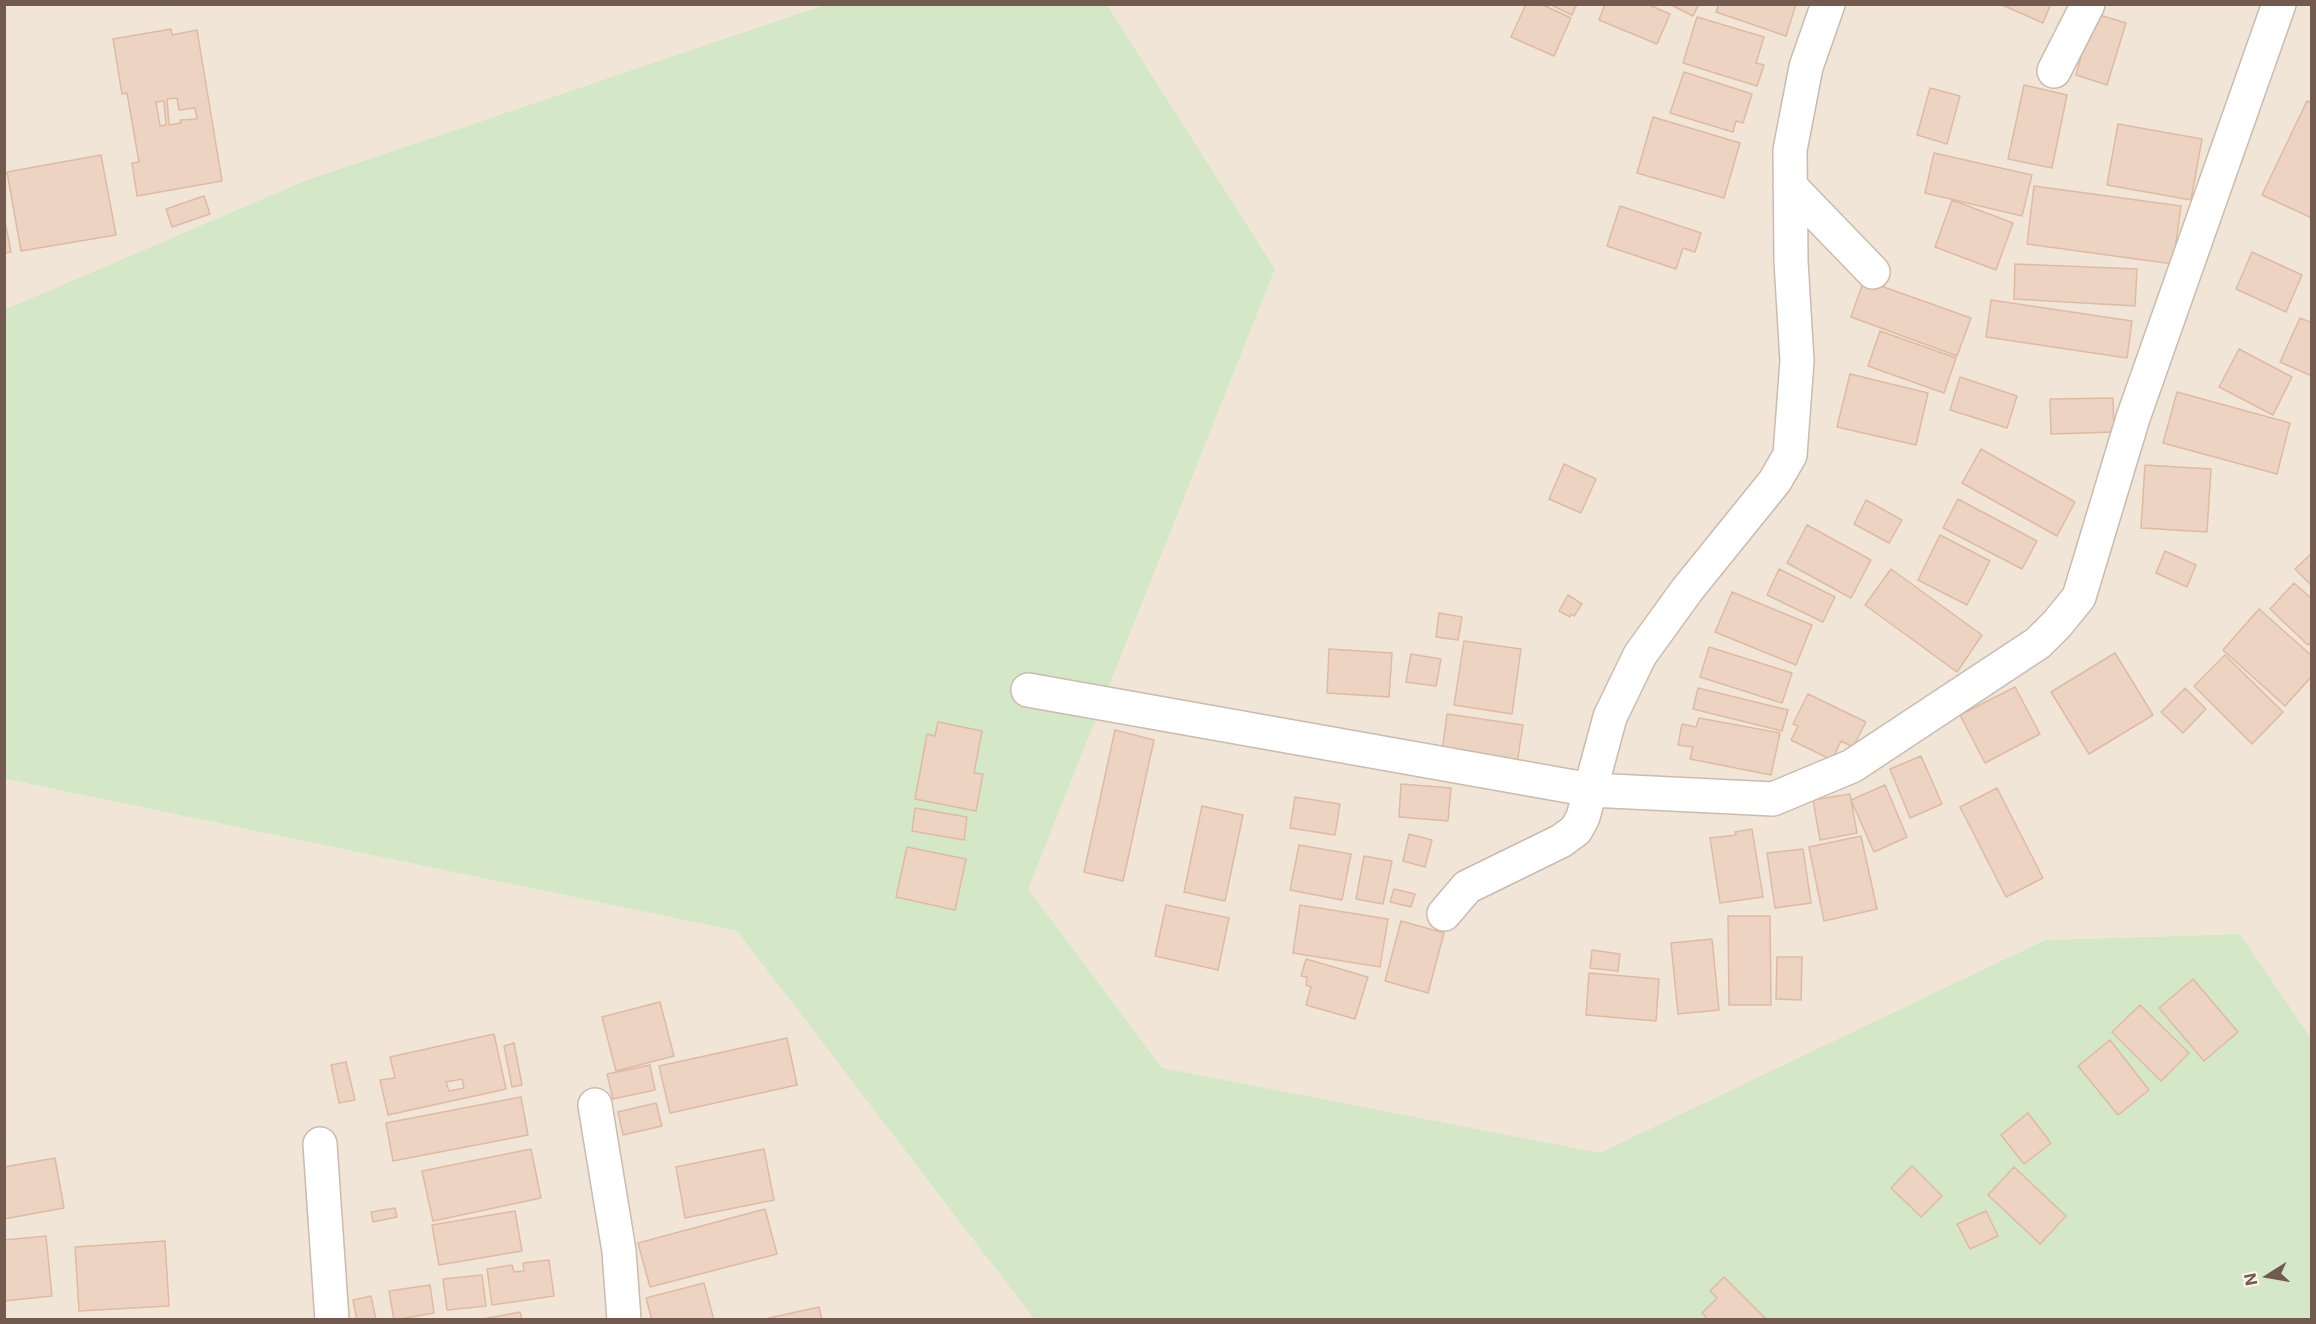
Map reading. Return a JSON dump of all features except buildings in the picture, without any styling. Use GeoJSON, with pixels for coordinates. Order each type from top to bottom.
{"type":"FeatureCollection","features":[{"type":"Feature","properties":{"kind":"street"},"geometry":{"type":"LineString","coordinates":[[1444,914],[1467,887],[1561,841],[1576,830],[1583,817],[1610,717],[1640,655],[1687,590],[1775,481],[1790,455],[1797,361],[1791,261],[1790,150],[1806,67],[1828,4]]}},
{"type":"Feature","properties":{"kind":"street"},"geometry":{"type":"LineString","coordinates":[[2055,70],[2088,4]]}},
{"type":"Feature","properties":{"kind":"street"},"geometry":{"type":"LineString","coordinates":[[1028,690],[1591,790],[1773,799],[1852,766],[2038,643],[2079,597],[2133,418],[2279,4]]}},
{"type":"Feature","properties":{"kind":"street"},"geometry":{"type":"LineString","coordinates":[[1790,186],[1874,272]]}},
{"type":"Feature","properties":{"kind":"street"},"geometry":{"type":"LineString","coordinates":[[595,1105],[620,1251],[624,1320]]}},
{"type":"Feature","properties":{"kind":"street"},"geometry":{"type":"LineString","coordinates":[[320,1144],[332,1320]]}},
{"type":"Feature","properties":{"kind":"shaded area"},"geometry":{"type":"Polygon","coordinates":[[[5,5],[824,5],[304,181],[5,310],[5,5]]]}},
{"type":"Feature","properties":{"kind":"shaded area"},"geometry":{"type":"Polygon","coordinates":[[[1107,5],[2311,5],[2311,1038],[2240,934],[2045,940],[1600,1154],[1163,1069],[1027,889],[1275,269],[1107,5]]]}},
{"type":"Feature","properties":{"kind":"shaded area"},"geometry":{"type":"Polygon","coordinates":[[[4,779],[737,931],[1034,1319],[5,1319],[4,779]]]}},
{"type":"Feature","properties":{"kind":"green space"},"geometry":{"type":"Polygon","coordinates":[[[824,5],[1107,5],[1275,269],[1028,889],[1162,1068],[1600,1153],[2045,940],[2240,934],[2311,1038],[2311,1319],[1034,1319],[737,931],[5,779],[4,310],[304,181],[824,5]]]}}]}
